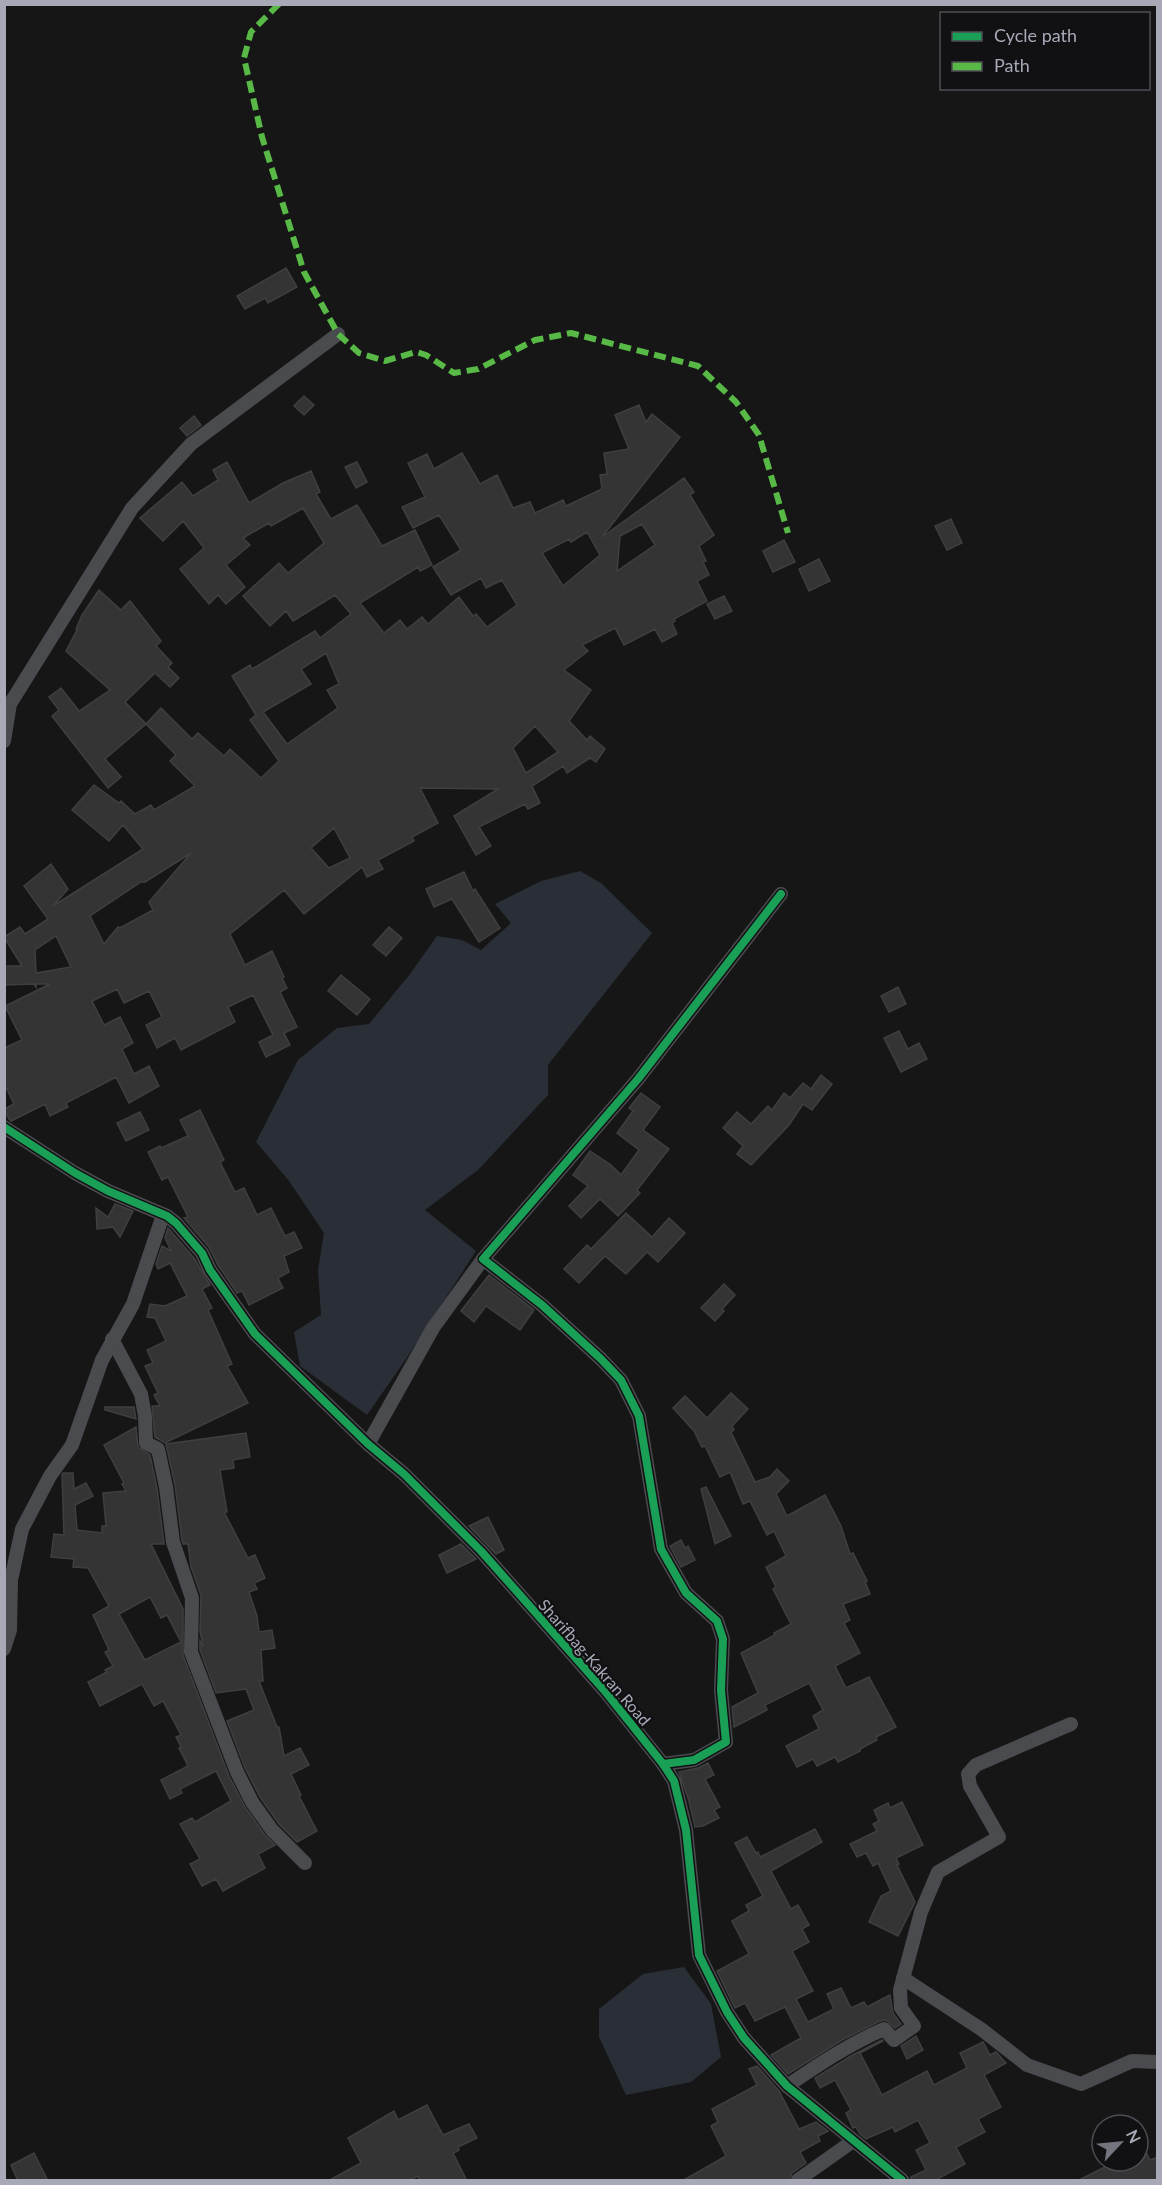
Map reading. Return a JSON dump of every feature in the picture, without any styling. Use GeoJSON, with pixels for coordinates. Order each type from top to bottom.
{"type":"FeatureCollection","features":[{"type":"Feature","properties":{"kind":"street"},"geometry":{"type":"LineString","coordinates":[[4,741],[7,702],[132,508],[191,444],[338,334]]}},
{"type":"Feature","properties":{"kind":"street"},"geometry":{"type":"LineString","coordinates":[[368,1444],[432,1328],[483,1259],[638,1079],[781,894]]}},
{"type":"Feature","properties":{"kind":"street","name":"Sharifbag-Kakran Road"},"geometry":{"type":"LineString","coordinates":[[4,1127],[75,1173],[176,1223],[202,1253],[210,1270],[255,1334],[368,1444],[404,1474],[481,1551],[604,1690],[674,1781],[686,1830],[699,1955],[728,2012],[744,2038],[787,2086],[902,2181]]}},
{"type":"Feature","properties":{"kind":"street"},"geometry":{"type":"LineString","coordinates":[[4,1649],[10,1630],[11,1580],[22,1529],[50,1476],[72,1444],[102,1360],[133,1304],[163,1215]]}},
{"type":"Feature","properties":{"kind":"street"},"geometry":{"type":"LineString","coordinates":[[483,1259],[542,1305],[602,1359],[621,1380],[639,1416],[661,1550],[686,1593],[717,1621],[723,1639],[720,1690],[726,1742],[694,1760],[663,1764]]}},
{"type":"Feature","properties":{"kind":"street"},"geometry":{"type":"LineString","coordinates":[[112,1339],[141,1394],[146,1443],[158,1449],[166,1487],[173,1542],[192,1598],[191,1652],[237,1772],[252,1802],[272,1830],[305,1863]]}},
{"type":"Feature","properties":{"kind":"street"},"geometry":{"type":"LineString","coordinates":[[787,2086],[841,2050],[872,2034],[884,2029],[894,2040],[914,2026],[901,2008],[900,1990],[921,1912],[938,1872],[999,1837],[970,1786],[968,1774],[976,1766],[1071,1724]]}},
{"type":"Feature","properties":{"kind":"street"},"geometry":{"type":"LineString","coordinates":[[903,1978],[981,2029],[1027,2065],[1081,2084],[1132,2061],[1158,2062]]}},
{"type":"Feature","properties":{"kind":"street"},"geometry":{"type":"LineString","coordinates":[[798,2181],[853,2141]]}},
{"type":"Feature","properties":{"kind":"shaded area"},"geometry":{"type":"Polygon","coordinates":[[[580,871],[601,883],[652,933],[548,1065],[548,1095],[478,1170],[425,1210],[476,1251],[367,1415],[300,1366],[294,1332],[321,1315],[318,1270],[324,1233],[289,1181],[256,1142],[298,1060],[337,1028],[369,1024],[410,974],[437,936],[462,940],[481,950],[511,923],[495,904],[541,881],[580,871]]]}},
{"type":"Feature","properties":{"kind":"shaded area"},"geometry":{"type":"Polygon","coordinates":[[[684,1967],[711,2004],[721,2057],[691,2082],[626,2095],[599,2037],[599,2009],[643,1974],[684,1967]]]}},
{"type":"Feature","properties":{"kind":"building"},"geometry":{"type":"Polygon","coordinates":[[[286,268],[297,287],[268,303],[265,298],[245,309],[237,296],[286,268]]]}},
{"type":"Feature","properties":{"kind":"building"},"geometry":{"type":"Polygon","coordinates":[[[304,396],[314,405],[304,415],[294,406],[304,396]]]}},
{"type":"Feature","properties":{"kind":"building"},"geometry":{"type":"Polygon","coordinates":[[[639,405],[646,422],[652,414],[680,437],[602,537],[684,478],[694,492],[690,495],[714,535],[699,546],[709,575],[697,581],[707,601],[674,619],[672,623],[677,634],[662,642],[655,629],[624,645],[615,628],[582,645],[588,651],[564,670],[591,690],[569,721],[587,740],[590,736],[605,749],[596,762],[590,758],[567,773],[563,766],[532,786],[540,803],[528,809],[525,804],[479,827],[491,846],[476,855],[454,816],[498,789],[420,788],[438,823],[412,837],[414,841],[378,860],[383,869],[367,877],[362,867],[304,914],[284,890],[230,934],[245,965],[272,951],[287,988],[280,992],[297,1027],[284,1033],[290,1045],[266,1057],[259,1042],[273,1035],[253,995],[228,1007],[235,1022],[181,1050],[175,1038],[157,1048],[146,1025],[162,1017],[149,991],[124,1003],[117,989],[92,1001],[104,1025],[120,1017],[133,1043],[122,1049],[134,1074],[149,1066],[159,1086],[129,1103],[116,1077],[66,1103],[68,1107],[50,1116],[45,1104],[11,1121],[4,1109],[14,1104],[4,1083],[4,1048],[22,1040],[5,1006],[50,984],[36,984],[36,987],[34,984],[4,985],[4,966],[22,966],[4,937],[20,927],[25,934],[48,919],[24,886],[51,864],[68,889],[53,906],[143,849],[123,825],[109,841],[72,810],[94,785],[119,803],[121,801],[135,814],[151,805],[154,810],[195,786],[170,761],[176,755],[146,724],[161,708],[192,739],[198,733],[224,756],[230,749],[261,778],[279,761],[250,720],[256,715],[232,676],[250,665],[252,669],[315,631],[320,638],[351,614],[335,595],[293,621],[286,611],[270,626],[243,596],[279,563],[288,573],[324,543],[303,508],[243,538],[250,545],[226,565],[245,587],[226,604],[218,595],[209,604],[180,569],[204,548],[183,521],[163,541],[140,518],[182,482],[193,496],[218,480],[213,470],[227,462],[249,503],[283,483],[311,471],[320,492],[316,494],[331,519],[357,505],[382,546],[415,530],[432,565],[420,571],[418,567],[360,603],[384,633],[400,620],[407,629],[422,617],[428,624],[459,597],[473,616],[476,614],[487,627],[517,605],[502,580],[486,588],[481,578],[451,595],[433,567],[461,550],[439,515],[413,528],[402,507],[425,497],[408,463],[427,454],[434,469],[462,453],[480,484],[497,475],[513,508],[530,502],[535,513],[563,500],[566,506],[602,489],[600,475],[607,474],[604,453],[629,449],[615,415],[639,405]],[[642,524],[620,536],[617,571],[655,545],[642,524]],[[587,532],[571,542],[569,539],[542,553],[563,586],[600,555],[587,532]],[[326,653],[301,669],[311,684],[263,712],[287,744],[338,708],[327,690],[339,684],[326,653]],[[535,726],[513,748],[526,773],[558,752],[535,726]],[[334,828],[311,848],[329,868],[350,858],[334,828]],[[191,853],[145,882],[141,882],[90,916],[104,944],[118,927],[153,910],[149,902],[191,853]],[[56,936],[35,950],[36,973],[71,967],[56,936]]]}},
{"type":"Feature","properties":{"kind":"building"},"geometry":{"type":"Polygon","coordinates":[[[194,416],[201,425],[187,436],[180,428],[194,416]]]}},
{"type":"Feature","properties":{"kind":"building"},"geometry":{"type":"Polygon","coordinates":[[[357,462],[367,482],[356,488],[345,467],[357,462]]]}},
{"type":"Feature","properties":{"kind":"building"},"geometry":{"type":"Polygon","coordinates":[[[951,519],[962,543],[947,550],[935,526],[951,519]]]}},
{"type":"Feature","properties":{"kind":"building"},"geometry":{"type":"Polygon","coordinates":[[[784,540],[795,562],[773,572],[763,551],[784,540]]]}},
{"type":"Feature","properties":{"kind":"building"},"geometry":{"type":"Polygon","coordinates":[[[819,559],[830,581],[809,591],[799,569],[819,559]]]}},
{"type":"Feature","properties":{"kind":"building"},"geometry":{"type":"Polygon","coordinates":[[[99,590],[121,610],[130,601],[161,641],[156,646],[172,663],[168,667],[179,678],[170,687],[155,673],[125,702],[146,724],[105,759],[121,777],[108,788],[52,716],[59,710],[49,697],[61,688],[79,711],[110,690],[66,651],[82,615],[99,590]]]}},
{"type":"Feature","properties":{"kind":"building"},"geometry":{"type":"Polygon","coordinates":[[[724,596],[732,611],[715,619],[707,604],[724,596]]]}},
{"type":"Feature","properties":{"kind":"building"},"geometry":{"type":"Polygon","coordinates":[[[464,872],[473,891],[475,889],[500,928],[479,942],[452,899],[434,907],[426,889],[464,872]]]}},
{"type":"Feature","properties":{"kind":"building"},"geometry":{"type":"Polygon","coordinates":[[[389,927],[402,938],[386,956],[373,945],[389,927]]]}},
{"type":"Feature","properties":{"kind":"building"},"geometry":{"type":"Polygon","coordinates":[[[341,975],[370,999],[357,1015],[328,991],[341,975]]]}},
{"type":"Feature","properties":{"kind":"building"},"geometry":{"type":"Polygon","coordinates":[[[898,987],[906,1004],[889,1012],[881,996],[898,987]]]}},
{"type":"Feature","properties":{"kind":"building"},"geometry":{"type":"Polygon","coordinates":[[[899,1031],[908,1049],[919,1043],[927,1059],[901,1072],[884,1038],[899,1031]]]}},
{"type":"Feature","properties":{"kind":"building"},"geometry":{"type":"Polygon","coordinates":[[[821,1075],[832,1084],[812,1110],[803,1104],[789,1125],[751,1165],[737,1154],[743,1146],[723,1128],[737,1112],[751,1124],[768,1106],[772,1110],[784,1093],[790,1098],[803,1083],[811,1089],[821,1075]]]}},
{"type":"Feature","properties":{"kind":"building"},"geometry":{"type":"Polygon","coordinates":[[[641,1093],[660,1107],[643,1130],[669,1149],[637,1190],[640,1193],[618,1216],[600,1199],[581,1218],[569,1206],[588,1186],[573,1175],[590,1151],[621,1175],[639,1150],[617,1133],[633,1111],[629,1108],[641,1093]]]}},
{"type":"Feature","properties":{"kind":"building"},"geometry":{"type":"Polygon","coordinates":[[[200,1110],[224,1160],[220,1162],[235,1192],[244,1188],[257,1215],[271,1208],[285,1236],[294,1232],[302,1248],[284,1256],[289,1272],[278,1278],[283,1288],[249,1305],[242,1291],[237,1293],[209,1247],[184,1218],[188,1217],[168,1177],[162,1180],[148,1152],[188,1136],[180,1120],[200,1110]]]}},
{"type":"Feature","properties":{"kind":"building"},"geometry":{"type":"Polygon","coordinates":[[[140,1112],[149,1130],[126,1141],[117,1123],[140,1112]]]}},
{"type":"Feature","properties":{"kind":"building"},"geometry":{"type":"Polygon","coordinates":[[[115,1204],[133,1211],[120,1237],[113,1227],[97,1229],[96,1208],[108,1217],[115,1204]]]}},
{"type":"Feature","properties":{"kind":"building"},"geometry":{"type":"Polygon","coordinates":[[[626,1213],[652,1237],[669,1218],[685,1233],[658,1262],[647,1252],[626,1274],[605,1256],[579,1283],[564,1269],[587,1245],[591,1249],[626,1213]]]}},
{"type":"Feature","properties":{"kind":"building"},"geometry":{"type":"Polygon","coordinates":[[[168,1228],[194,1258],[210,1285],[202,1289],[212,1308],[208,1310],[232,1364],[227,1366],[248,1403],[165,1443],[155,1437],[152,1406],[160,1406],[154,1395],[158,1393],[145,1366],[153,1363],[147,1350],[166,1341],[155,1318],[147,1317],[150,1304],[165,1306],[187,1296],[170,1263],[158,1269],[156,1264],[162,1246],[171,1251],[165,1238],[168,1228]]]}},
{"type":"Feature","properties":{"kind":"building"},"geometry":{"type":"Polygon","coordinates":[[[489,1275],[534,1310],[520,1330],[486,1306],[474,1322],[461,1311],[489,1275]]]}},
{"type":"Feature","properties":{"kind":"building"},"geometry":{"type":"Polygon","coordinates":[[[724,1284],[735,1295],[715,1321],[701,1308],[724,1284]]]}},
{"type":"Feature","properties":{"kind":"building"},"geometry":{"type":"Polygon","coordinates":[[[731,1393],[748,1409],[732,1426],[734,1430],[731,1432],[755,1482],[770,1477],[777,1469],[789,1481],[776,1494],[787,1516],[825,1495],[841,1526],[850,1554],[853,1553],[867,1581],[865,1582],[870,1594],[843,1604],[850,1620],[844,1623],[860,1653],[835,1666],[846,1688],[869,1677],[896,1727],[876,1737],[877,1740],[860,1751],[838,1762],[835,1757],[817,1766],[813,1759],[797,1767],[786,1746],[819,1729],[813,1716],[823,1710],[809,1683],[765,1705],[767,1710],[734,1727],[732,1707],[758,1693],[741,1653],[791,1624],[773,1589],[776,1587],[766,1567],[786,1556],[774,1531],[767,1535],[750,1501],[743,1504],[730,1472],[720,1477],[705,1446],[702,1447],[694,1431],[673,1408],[685,1396],[707,1418],[731,1393]]]}},
{"type":"Feature","properties":{"kind":"building"},"geometry":{"type":"Polygon","coordinates":[[[105,1407],[134,1407],[136,1419],[105,1410],[105,1407]]]}},
{"type":"Feature","properties":{"kind":"building"},"geometry":{"type":"Polygon","coordinates":[[[136,1427],[138,1447],[150,1455],[164,1544],[151,1544],[183,1609],[183,1655],[229,1776],[245,1807],[275,1845],[258,1854],[265,1868],[223,1891],[216,1879],[202,1886],[190,1864],[200,1859],[180,1824],[192,1818],[195,1822],[231,1801],[216,1771],[180,1789],[182,1793],[170,1799],[161,1780],[188,1766],[176,1737],[181,1735],[163,1701],[154,1706],[142,1684],[100,1706],[88,1682],[107,1672],[105,1670],[113,1666],[105,1652],[109,1650],[93,1615],[109,1606],[88,1568],[73,1567],[74,1559],[51,1557],[54,1534],[64,1535],[63,1473],[73,1473],[74,1489],[86,1483],[93,1496],[75,1505],[77,1530],[102,1533],[102,1526],[106,1526],[103,1493],[126,1491],[104,1445],[136,1427]],[[150,1597],[119,1614],[145,1660],[181,1642],[167,1615],[161,1618],[150,1597]]]}},
{"type":"Feature","properties":{"kind":"building"},"geometry":{"type":"Polygon","coordinates":[[[246,1433],[250,1457],[233,1460],[234,1468],[220,1470],[227,1512],[224,1512],[248,1558],[255,1555],[265,1578],[254,1583],[257,1589],[249,1592],[257,1616],[259,1632],[272,1630],[275,1648],[261,1650],[263,1681],[259,1681],[277,1727],[279,1727],[284,1756],[300,1748],[309,1765],[291,1774],[301,1795],[299,1796],[317,1831],[297,1842],[279,1824],[260,1797],[245,1768],[227,1721],[254,1710],[246,1689],[216,1693],[200,1650],[200,1641],[203,1646],[200,1631],[201,1595],[191,1567],[188,1544],[183,1544],[182,1540],[175,1485],[166,1444],[246,1433]]]}},
{"type":"Feature","properties":{"kind":"building"},"geometry":{"type":"Polygon","coordinates":[[[706,1487],[731,1536],[715,1544],[701,1489],[706,1487]]]}},
{"type":"Feature","properties":{"kind":"building"},"geometry":{"type":"Polygon","coordinates":[[[488,1517],[504,1550],[496,1554],[469,1526],[488,1517]]]}},
{"type":"Feature","properties":{"kind":"building"},"geometry":{"type":"Polygon","coordinates":[[[681,1540],[685,1548],[688,1546],[695,1560],[681,1567],[670,1546],[681,1540]]]}},
{"type":"Feature","properties":{"kind":"building"},"geometry":{"type":"Polygon","coordinates":[[[461,1544],[476,1559],[447,1573],[439,1555],[461,1544]]]}},
{"type":"Feature","properties":{"kind":"building"},"geometry":{"type":"Polygon","coordinates":[[[708,1763],[714,1775],[705,1779],[720,1807],[714,1810],[719,1818],[703,1826],[695,1827],[679,1772],[698,1768],[708,1763]]]}},
{"type":"Feature","properties":{"kind":"building"},"geometry":{"type":"Polygon","coordinates":[[[902,1802],[923,1845],[896,1858],[899,1864],[897,1865],[915,1902],[898,1936],[869,1922],[881,1896],[891,1891],[878,1863],[873,1866],[866,1853],[857,1857],[850,1844],[877,1831],[873,1824],[879,1821],[874,1810],[888,1803],[890,1808],[902,1802]]]}},
{"type":"Feature","properties":{"kind":"building"},"geometry":{"type":"Polygon","coordinates":[[[815,1829],[822,1842],[771,1871],[791,1909],[798,1905],[809,1925],[802,1929],[809,1942],[792,1951],[813,1991],[796,1999],[808,2022],[834,2009],[827,1994],[841,1988],[851,2008],[864,2002],[867,2007],[890,1995],[893,2013],[901,2024],[895,2028],[886,2020],[880,2021],[842,2040],[788,2074],[771,2055],[801,2038],[785,2007],[755,2021],[745,2003],[735,2008],[717,1971],[749,1954],[732,1921],[749,1911],[746,1905],[763,1896],[735,1843],[747,1837],[760,1857],[815,1829]]]}},
{"type":"Feature","properties":{"kind":"building"},"geometry":{"type":"Polygon","coordinates":[[[916,2036],[923,2050],[907,2059],[901,2046],[916,2036]]]}},
{"type":"Feature","properties":{"kind":"building"},"geometry":{"type":"Polygon","coordinates":[[[882,2040],[860,2053],[882,2095],[927,2071],[934,2085],[967,2068],[960,2053],[983,2042],[990,2055],[996,2052],[1006,2063],[984,2075],[1001,2107],[978,2119],[985,2132],[956,2147],[965,2164],[934,2181],[911,2181],[911,2177],[926,2170],[916,2150],[930,2143],[918,2120],[895,2132],[893,2127],[866,2139],[856,2127],[853,2128],[846,2113],[851,2110],[835,2080],[820,2088],[815,2078],[882,2040]]]}},
{"type":"Feature","properties":{"kind":"building"},"geometry":{"type":"Polygon","coordinates":[[[757,2066],[779,2091],[799,2129],[816,2122],[828,2131],[818,2136],[820,2141],[800,2152],[806,2163],[792,2173],[789,2181],[682,2181],[726,2156],[711,2126],[718,2122],[712,2109],[757,2085],[749,2069],[757,2066]]]}},
{"type":"Feature","properties":{"kind":"building"},"geometry":{"type":"Polygon","coordinates":[[[427,2105],[443,2135],[469,2124],[477,2138],[458,2147],[459,2150],[453,2153],[467,2181],[420,2181],[418,2176],[408,2181],[328,2181],[361,2163],[348,2138],[394,2111],[398,2120],[427,2105]]]}},
{"type":"Feature","properties":{"kind":"building"},"geometry":{"type":"Polygon","coordinates":[[[34,2153],[48,2181],[18,2181],[11,2165],[34,2153]]]}},
{"type":"Feature","properties":{"kind":"building"},"geometry":{"type":"Polygon","coordinates":[[[1158,2157],[1158,2181],[1077,2181],[1093,2173],[1150,2173],[1150,2160],[1158,2157]]]}},
{"type":"Feature","properties":{"kind":"marked path"},"geometry":{"type":"LineString","coordinates":[[279,4],[251,32],[244,58],[262,137],[304,272],[338,334],[359,353],[385,361],[416,352],[426,355],[454,373],[478,369],[535,340],[571,333],[698,366],[736,402],[759,435],[788,533]]}},
{"type":"Feature","properties":{"kind":"cycle path"},"geometry":{"type":"LineString","coordinates":[[663,1764],[694,1760],[726,1742],[721,1690],[723,1639],[717,1621],[686,1593],[661,1549],[639,1416],[621,1380],[542,1305],[483,1259],[638,1079],[781,894]]}},
{"type":"Feature","properties":{"kind":"cycle path"},"geometry":{"type":"LineString","coordinates":[[4,1127],[75,1173],[108,1191],[167,1216],[176,1223],[202,1253],[210,1270],[255,1334],[368,1444],[404,1474],[481,1551],[604,1690],[674,1781],[686,1830],[699,1955],[727,2012],[744,2038],[787,2086],[902,2180]]}}]}
